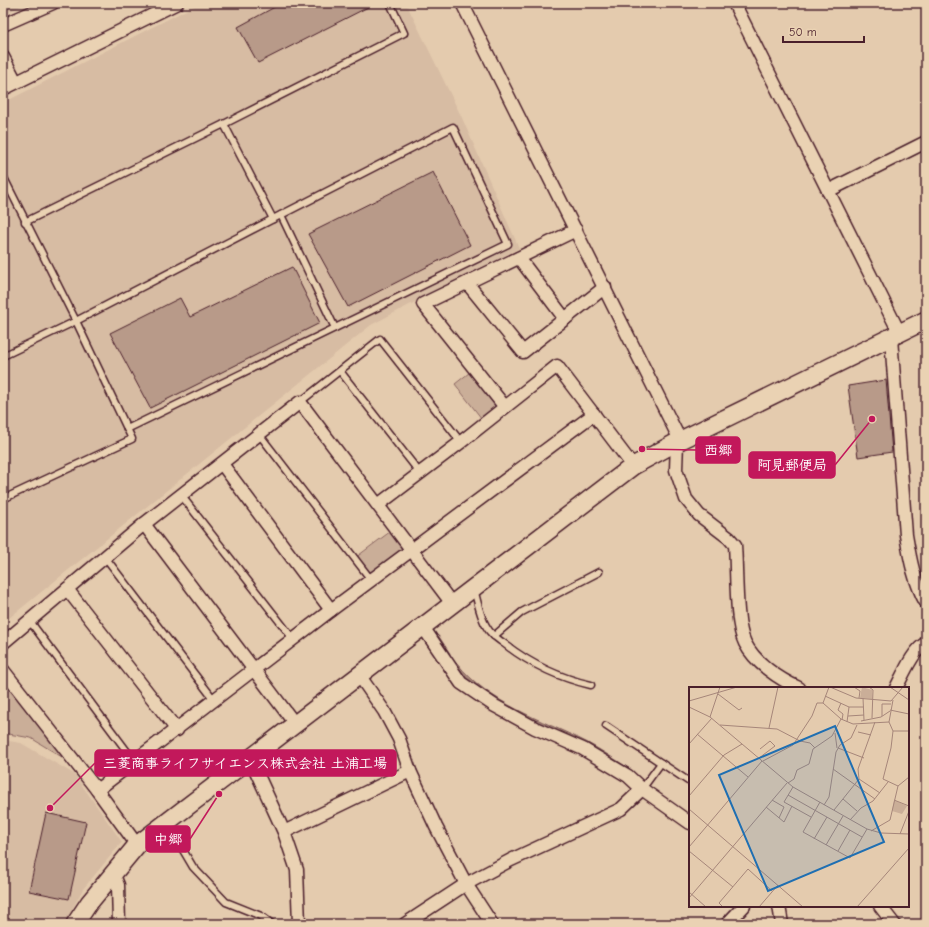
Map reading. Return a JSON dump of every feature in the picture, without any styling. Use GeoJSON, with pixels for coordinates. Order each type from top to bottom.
{"type":"FeatureCollection","features":[{"type":"Feature","properties":{"kind":"street"},"geometry":{"type":"LineString","coordinates":[[3,25],[53,3]]}},
{"type":"Feature","properties":{"kind":"street"},"geometry":{"type":"LineString","coordinates":[[3,89],[177,3]]}},
{"type":"Feature","properties":{"kind":"street"},"geometry":{"type":"LineString","coordinates":[[462,3],[605,287],[678,441],[676,470],[686,500],[699,515],[729,538],[735,545],[740,627],[745,643],[756,659],[785,682],[797,687]]}},
{"type":"Feature","properties":{"kind":"street"},"geometry":{"type":"LineString","coordinates":[[734,3],[828,191],[895,336],[906,535],[910,563],[920,592],[926,603]]}},
{"type":"Feature","properties":{"kind":"street"},"geometry":{"type":"LineString","coordinates":[[3,57],[16,82]]}},
{"type":"Feature","properties":{"kind":"street"},"geometry":{"type":"LineString","coordinates":[[828,191],[926,142]]}},
{"type":"Feature","properties":{"kind":"street"},"geometry":{"type":"LineString","coordinates":[[505,408],[423,304],[576,230]]}},
{"type":"Feature","properties":{"kind":"street"},"geometry":{"type":"LineString","coordinates":[[519,258],[565,319]]}},
{"type":"Feature","properties":{"kind":"street"},"geometry":{"type":"LineString","coordinates":[[467,283],[523,352],[605,287]]}},
{"type":"Feature","properties":{"kind":"street"},"geometry":{"type":"LineString","coordinates":[[75,924],[89,902],[137,845],[633,466],[678,441],[926,320]]}},
{"type":"Feature","properties":{"kind":"street"},"geometry":{"type":"LineString","coordinates":[[378,505],[505,408],[557,366],[633,466]]}},
{"type":"Feature","properties":{"kind":"street"},"geometry":{"type":"LineString","coordinates":[[3,643],[144,524],[300,402],[453,605]]}},
{"type":"Feature","properties":{"kind":"street"},"geometry":{"type":"LineString","coordinates":[[97,790],[332,610],[594,414]]}},
{"type":"Feature","properties":{"kind":"street"},"geometry":{"type":"LineString","coordinates":[[222,464],[332,610]]}},
{"type":"Feature","properties":{"kind":"street"},"geometry":{"type":"LineString","coordinates":[[144,524],[295,724]]}},
{"type":"Feature","properties":{"kind":"street"},"geometry":{"type":"LineString","coordinates":[[67,589],[177,730]]}},
{"type":"Feature","properties":{"kind":"street"},"geometry":{"type":"LineString","coordinates":[[423,627],[461,683],[495,706],[535,728],[583,749],[628,776],[642,789],[689,822]]}},
{"type":"Feature","properties":{"kind":"street"},"geometry":{"type":"LineString","coordinates":[[896,687],[909,662],[922,645],[926,643]]}},
{"type":"Feature","properties":{"kind":"street"},"geometry":{"type":"LineString","coordinates":[[3,670],[97,790],[137,845]]}},
{"type":"Feature","properties":{"kind":"street"},"geometry":{"type":"LineString","coordinates":[[359,675],[384,711],[399,739],[410,771],[436,827],[466,884],[492,924]]}},
{"type":"Feature","properties":{"kind":"street"},"geometry":{"type":"LineString","coordinates":[[250,758],[284,832],[298,870],[299,924]]}},
{"type":"Feature","properties":{"kind":"street"},"geometry":{"type":"LineString","coordinates":[[284,832],[410,771]]}},
{"type":"Feature","properties":{"kind":"street"},"geometry":{"type":"LineString","coordinates":[[405,924],[466,884],[511,860],[621,809],[642,789]]}},
{"type":"Feature","properties":{"kind":"street"},"geometry":{"type":"LineString","coordinates":[[113,873],[118,886],[119,924]]}},
{"type":"Feature","properties":{"kind":"street"},"geometry":{"type":"LineString","coordinates":[[727,924],[743,907]]}},
{"type":"Feature","properties":{"kind":"street"},"geometry":{"type":"LineString","coordinates":[[779,907],[782,924]]}},
{"type":"Feature","properties":{"kind":"street"},"geometry":{"type":"LineString","coordinates":[[881,907],[894,924]]}},
{"type":"Feature","properties":{"kind":"lane"},"geometry":{"type":"LineString","coordinates":[[25,222],[224,124],[404,32],[390,3]]}},
{"type":"Feature","properties":{"kind":"lane"},"geometry":{"type":"LineString","coordinates":[[224,124],[273,219]]}},
{"type":"Feature","properties":{"kind":"lane"},"geometry":{"type":"LineString","coordinates":[[3,356],[76,321],[453,127],[508,244],[127,429]]}},
{"type":"Feature","properties":{"kind":"lane"},"geometry":{"type":"LineString","coordinates":[[3,176],[76,321],[132,439],[3,499]]}},
{"type":"Feature","properties":{"kind":"lane"},"geometry":{"type":"LineString","coordinates":[[281,215],[335,328]]}},
{"type":"Feature","properties":{"kind":"lane"},"geometry":{"type":"LineString","coordinates":[[300,402],[380,339],[461,442]]}},
{"type":"Feature","properties":{"kind":"lane"},"geometry":{"type":"LineString","coordinates":[[340,371],[420,473]]}},
{"type":"Feature","properties":{"kind":"lane"},"geometry":{"type":"LineString","coordinates":[[260,434],[372,581]]}},
{"type":"Feature","properties":{"kind":"lane"},"geometry":{"type":"LineString","coordinates":[[181,495],[294,640]]}},
{"type":"Feature","properties":{"kind":"lane"},"geometry":{"type":"LineString","coordinates":[[105,556],[215,701]]}},
{"type":"Feature","properties":{"kind":"lane"},"geometry":{"type":"LineString","coordinates":[[494,636],[522,612],[599,572]]}},
{"type":"Feature","properties":{"kind":"lane"},"geometry":{"type":"LineString","coordinates":[[474,589],[483,619],[494,636],[522,657],[545,670],[570,680],[591,686]]}},
{"type":"Feature","properties":{"kind":"lane"},"geometry":{"type":"LineString","coordinates":[[30,620],[135,762]]}},
{"type":"Feature","properties":{"kind":"lane"},"geometry":{"type":"LineString","coordinates":[[606,726],[688,781]]}},
{"type":"Feature","properties":{"kind":"lane"},"geometry":{"type":"LineString","coordinates":[[642,789],[661,763]]}},
{"type":"Feature","properties":{"kind":"lane"},"geometry":{"type":"LineString","coordinates":[[166,822],[193,866],[226,902],[261,916],[272,924]]}},
{"type":"Feature","properties":{"kind":"shaded area"},"geometry":{"type":"Polygon","coordinates":[[[3,3],[27,3],[3,15],[3,3]]]}},
{"type":"Feature","properties":{"kind":"shaded area"},"geometry":{"type":"Polygon","coordinates":[[[200,3],[406,3],[462,118],[519,248],[371,325],[3,623],[3,103],[200,3]]]}},
{"type":"Feature","properties":{"kind":"shaded area"},"geometry":{"type":"Polygon","coordinates":[[[474,369],[505,407],[485,423],[455,384],[474,369]]]}},
{"type":"Feature","properties":{"kind":"shaded area"},"geometry":{"type":"Polygon","coordinates":[[[395,528],[412,551],[372,581],[355,558],[395,528]]]}},
{"type":"Feature","properties":{"kind":"shaded area"},"geometry":{"type":"Polygon","coordinates":[[[457,663],[470,677],[500,700],[534,718],[586,742],[630,769],[625,772],[478,691],[454,668],[457,663]]]}},
{"type":"Feature","properties":{"kind":"shaded area"},"geometry":{"type":"Polygon","coordinates":[[[3,672],[67,752],[62,757],[31,738],[3,733],[3,672]]]}},
{"type":"Feature","properties":{"kind":"shaded area"},"geometry":{"type":"Polygon","coordinates":[[[3,740],[21,743],[74,774],[122,842],[83,889],[64,924],[3,924],[3,740]]]}},
{"type":"Feature","properties":{"kind":"building"},"geometry":{"type":"Polygon","coordinates":[[[282,3],[376,3],[258,63],[238,27],[282,3]]]}},
{"type":"Feature","properties":{"kind":"building"},"geometry":{"type":"Polygon","coordinates":[[[433,172],[470,245],[348,307],[308,234],[433,172]]]}},
{"type":"Feature","properties":{"kind":"building"},"geometry":{"type":"Polygon","coordinates":[[[292,267],[320,323],[150,408],[110,333],[180,298],[190,317],[292,267]]]}},
{"type":"Feature","properties":{"kind":"building"},"geometry":{"type":"Polygon","coordinates":[[[886,380],[892,452],[858,457],[848,386],[886,380]]]}},
{"type":"Feature","properties":{"kind":"building"},"geometry":{"type":"Polygon","coordinates":[[[46,813],[86,822],[69,899],[29,891],[46,813]]]}},
{"type":"Feature","properties":{"kind":"waterway"},"geometry":{"type":"LineString","coordinates":[[438,637],[449,654]]}},
{"type":"Feature","properties":{"kind":"place","name":"阿見郵便局"},"geometry":{"type":"Point","coordinates":[872,419]}},
{"type":"Feature","properties":{"kind":"place","name":"西郷"},"geometry":{"type":"Point","coordinates":[642,449]}},
{"type":"Feature","properties":{"kind":"place","name":"中郷"},"geometry":{"type":"Point","coordinates":[219,794]}},
{"type":"Feature","properties":{"kind":"place","name":"三菱商事ライフサイエンス株式会社 土浦工場"},"geometry":{"type":"Point","coordinates":[50,808]}}]}
